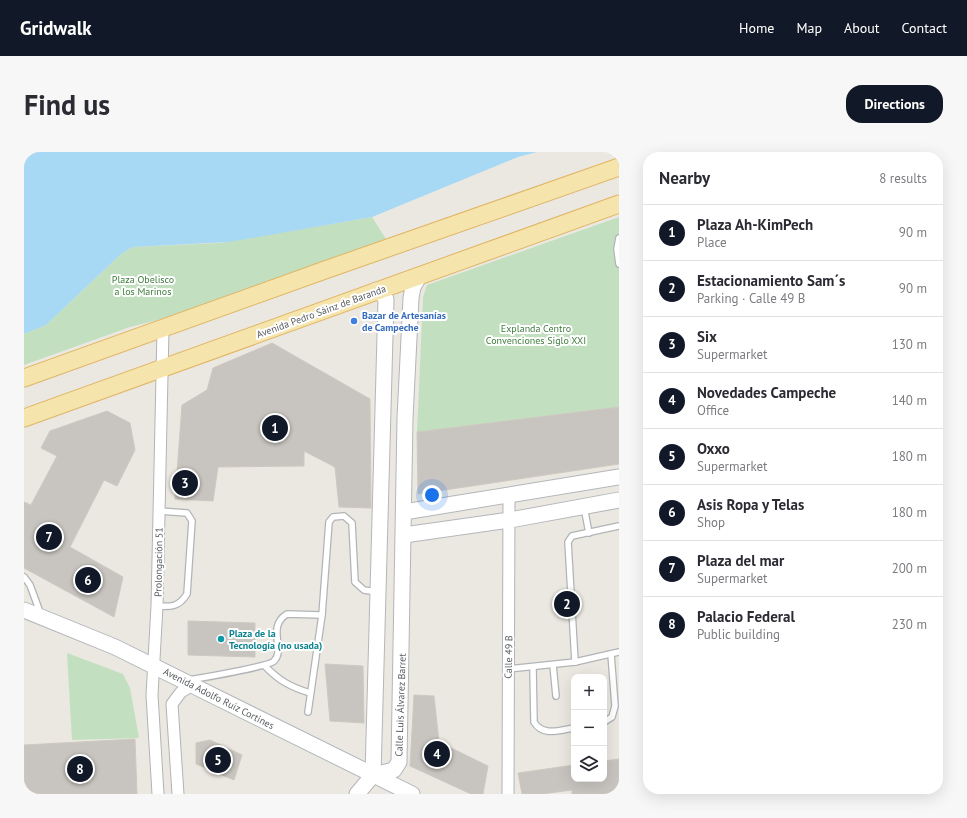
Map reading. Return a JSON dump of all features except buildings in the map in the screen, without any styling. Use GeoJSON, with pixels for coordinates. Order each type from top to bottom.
{"type":"FeatureCollection","features":[{"type":"Feature","properties":{"kind":"main road"},"geometry":{"type":"LineString","coordinates":[[24,378],[619,167]]}},
{"type":"Feature","properties":{"kind":"main road","name":"Avenida Pedro Sáinz de Baranda"},"geometry":{"type":"LineString","coordinates":[[24,418],[163,369],[376,290],[619,204]]}},
{"type":"Feature","properties":{"kind":"main road","name":"Calle Luis Álvarez Barret"},"geometry":{"type":"LineString","coordinates":[[373,775],[394,770],[399,762],[405,418],[411,298],[413,287],[420,275]]}},
{"type":"Feature","properties":{"kind":"main road"},"geometry":{"type":"LineString","coordinates":[[357,794],[373,775],[378,648],[386,299],[376,290]]}},
{"type":"Feature","properties":{"kind":"main road"},"geometry":{"type":"LineString","coordinates":[[383,418],[405,418]]}},
{"type":"Feature","properties":{"kind":"main road"},"geometry":{"type":"LineString","coordinates":[[404,512],[619,477]]}},
{"type":"Feature","properties":{"kind":"main road"},"geometry":{"type":"LineString","coordinates":[[404,535],[510,520],[619,500]]}},
{"type":"Feature","properties":{"kind":"main road","name":"Avenida Adolfo Ruiz Cortines"},"geometry":{"type":"LineString","coordinates":[[24,610],[115,647],[412,794]]}},
{"type":"Feature","properties":{"kind":"main road"},"geometry":{"type":"LineString","coordinates":[[379,610],[402,610]]}},
{"type":"Feature","properties":{"kind":"main road"},"geometry":{"type":"LineString","coordinates":[[378,648],[402,649]]}},
{"type":"Feature","properties":{"kind":"street","name":"Prolongación 51"},"geometry":{"type":"LineString","coordinates":[[158,794],[152,695],[157,606],[163,329]]}},
{"type":"Feature","properties":{"kind":"street","name":"Calle 49 B"},"geometry":{"type":"LineString","coordinates":[[508,794],[507,669],[510,520],[509,496]]}},
{"type":"Feature","properties":{"kind":"street"},"geometry":{"type":"LineString","coordinates":[[178,794],[172,704],[189,683]]}},
{"type":"Feature","properties":{"kind":"lane"},"geometry":{"type":"LineString","coordinates":[[619,238],[617,249],[619,264]]}},
{"type":"Feature","properties":{"kind":"lane"},"geometry":{"type":"LineString","coordinates":[[584,506],[589,533]]}},
{"type":"Feature","properties":{"kind":"lane"},"geometry":{"type":"LineString","coordinates":[[157,606],[177,606],[183,602],[187,594],[192,521],[187,513],[159,511]]}},
{"type":"Feature","properties":{"kind":"lane"},"geometry":{"type":"LineString","coordinates":[[308,712],[322,615],[328,522],[333,517],[344,516],[352,523],[355,582],[364,590],[379,592]]}},
{"type":"Feature","properties":{"kind":"lane"},"geometry":{"type":"LineString","coordinates":[[575,662],[568,542],[572,536],[619,526]]}},
{"type":"Feature","properties":{"kind":"lane"},"geometry":{"type":"LineString","coordinates":[[24,577],[30,585],[42,617]]}},
{"type":"Feature","properties":{"kind":"lane"},"geometry":{"type":"LineString","coordinates":[[189,683],[236,670],[265,666],[273,663],[277,657],[277,628],[283,616],[287,614],[322,615]]}},
{"type":"Feature","properties":{"kind":"lane"},"geometry":{"type":"LineString","coordinates":[[507,669],[533,668],[575,662],[619,652]]}},
{"type":"Feature","properties":{"kind":"lane"},"geometry":{"type":"LineString","coordinates":[[607,720],[612,717],[615,706],[611,654]]}},
{"type":"Feature","properties":{"kind":"lane"},"geometry":{"type":"LineString","coordinates":[[553,665],[556,696]]}},
{"type":"Feature","properties":{"kind":"lane"},"geometry":{"type":"LineString","coordinates":[[265,666],[276,678],[286,685],[310,693]]}},
{"type":"Feature","properties":{"kind":"lane"},"geometry":{"type":"LineString","coordinates":[[533,668],[534,722],[537,727],[542,731],[549,732],[571,728]]}},
{"type":"Feature","properties":{"kind":"green space","name":"Plaza Obelisco a los Marinos"},"geometry":{"type":"Polygon","coordinates":[[[372,217],[386,239],[185,313],[130,327],[24,365],[24,334],[46,325],[121,254],[133,247],[220,243],[372,217]]]}},
{"type":"Feature","properties":{"kind":"green space","name":"Explanda Centro Convenciones Siglo XXI"},"geometry":{"type":"Polygon","coordinates":[[[619,217],[619,407],[417,432],[423,297],[427,285],[619,217]]]}},
{"type":"Feature","properties":{"kind":"green space"},"geometry":{"type":"Polygon","coordinates":[[[67,653],[123,674],[130,688],[139,738],[72,740],[67,653]]]}},
{"type":"Feature","properties":{"kind":"water"},"geometry":{"type":"Polygon","coordinates":[[[24,152],[537,152],[518,157],[372,217],[229,242],[133,247],[121,254],[46,325],[24,334],[24,152]]]}},
{"type":"Feature","properties":{"kind":"place","name":"Bazar de Artesanías de Campeche"},"geometry":{"type":"Point","coordinates":[354,321]}},
{"type":"Feature","properties":{"kind":"place","name":"Plaza Ah-KimPech"},"geometry":{"type":"Point","coordinates":[275,428]}},
{"type":"Feature","properties":{"kind":"place","name":"Six"},"geometry":{"type":"Point","coordinates":[185,483]}},
{"type":"Feature","properties":{"kind":"place","name":"Plaza del mar"},"geometry":{"type":"Point","coordinates":[49,537]}},
{"type":"Feature","properties":{"kind":"place","name":"Asis Ropa y Telas"},"geometry":{"type":"Point","coordinates":[88,580]}},
{"type":"Feature","properties":{"kind":"place","name":"Estacionamiento Sam´s"},"geometry":{"type":"Point","coordinates":[567,604]}},
{"type":"Feature","properties":{"kind":"place","name":"Plaza de la Tecnología (no usada)"},"geometry":{"type":"Point","coordinates":[221,639]}},
{"type":"Feature","properties":{"kind":"place","name":"Novedades Campeche"},"geometry":{"type":"Point","coordinates":[437,754]}},
{"type":"Feature","properties":{"kind":"place","name":"Oxxo"},"geometry":{"type":"Point","coordinates":[218,760]}},
{"type":"Feature","properties":{"kind":"place","name":"Palacio Federal"},"geometry":{"type":"Point","coordinates":[80,769]}}]}
